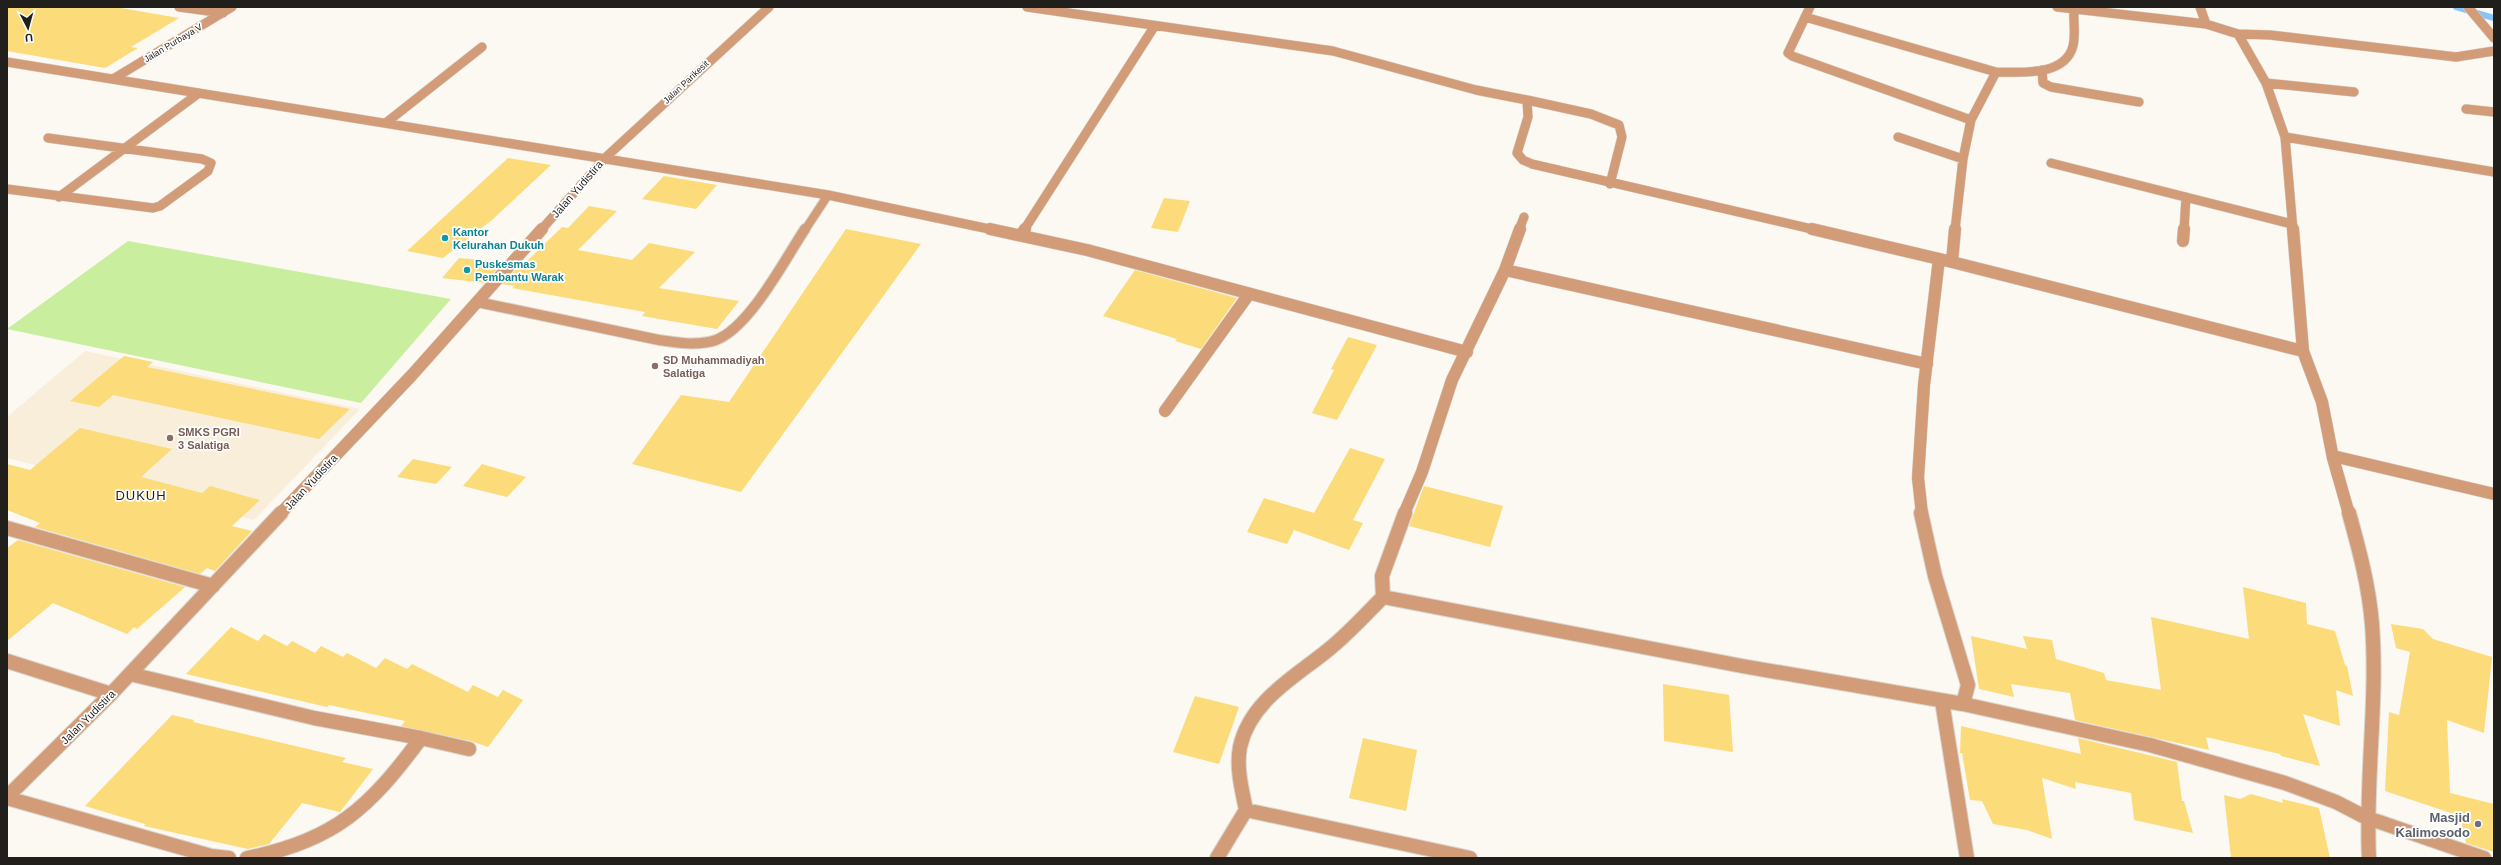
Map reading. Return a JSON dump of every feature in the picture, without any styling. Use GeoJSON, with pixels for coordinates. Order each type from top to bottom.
{"type":"FeatureCollection","features":[{"type":"Feature","properties":{"kind":"street"},"geometry":{"type":"LineString","coordinates":[[179,7],[223,13]]}},
{"type":"Feature","properties":{"kind":"street","name":"Jalan Purbaya V"},"geometry":{"type":"LineString","coordinates":[[113,79],[232,7]]}},
{"type":"Feature","properties":{"kind":"street","name":"Jalan Parikesit"},"geometry":{"type":"LineString","coordinates":[[605,158],[769,7]]}},
{"type":"Feature","properties":{"kind":"street"},"geometry":{"type":"LineString","coordinates":[[1026,7],[1154,27],[1185,29],[1334,51],[1476,90],[1591,114],[1619,124],[1622,137],[1610,184]]}},
{"type":"Feature","properties":{"kind":"street"},"geometry":{"type":"LineString","coordinates":[[1810,7],[1788,53],[1792,56],[1859,78],[1971,120]]}},
{"type":"Feature","properties":{"kind":"street"},"geometry":{"type":"LineString","coordinates":[[2057,7],[2206,24],[2238,34],[2270,35],[2456,57],[2494,51]]}},
{"type":"Feature","properties":{"kind":"street"},"geometry":{"type":"LineString","coordinates":[[2200,7],[2206,24]]}},
{"type":"Feature","properties":{"kind":"street"},"geometry":{"type":"LineString","coordinates":[[2468,7],[2494,38]]}},
{"type":"Feature","properties":{"kind":"street"},"geometry":{"type":"LineString","coordinates":[[1805,17],[1996,72],[2042,70],[2058,64],[2068,56],[2072,48],[2074,9]]}},
{"type":"Feature","properties":{"kind":"street"},"geometry":{"type":"LineString","coordinates":[[1021,235],[1154,27]]}},
{"type":"Feature","properties":{"kind":"street"},"geometry":{"type":"LineString","coordinates":[[2238,34],[2266,83],[2285,137],[2303,351],[2316,380],[2326,419],[2333,456],[2364,573],[2372,638],[2372,728],[2365,818],[2369,858]]}},
{"type":"Feature","properties":{"kind":"street"},"geometry":{"type":"LineString","coordinates":[[387,122],[482,47]]}},
{"type":"Feature","properties":{"kind":"street"},"geometry":{"type":"LineString","coordinates":[[7,62],[387,122],[828,195],[1087,250],[1467,352]]}},
{"type":"Feature","properties":{"kind":"street"},"geometry":{"type":"LineString","coordinates":[[2042,70],[2044,83],[2051,86],[2139,102]]}},
{"type":"Feature","properties":{"kind":"street"},"geometry":{"type":"LineString","coordinates":[[1952,262],[1963,159],[1971,120],[1996,72]]}},
{"type":"Feature","properties":{"kind":"street"},"geometry":{"type":"LineString","coordinates":[[2266,83],[2354,92]]}},
{"type":"Feature","properties":{"kind":"street"},"geometry":{"type":"LineString","coordinates":[[58,196],[199,93]]}},
{"type":"Feature","properties":{"kind":"street"},"geometry":{"type":"LineString","coordinates":[[1527,100],[1528,116],[1517,147],[1517,153],[1523,160],[1544,168],[1952,262],[2303,351]]}},
{"type":"Feature","properties":{"kind":"street"},"geometry":{"type":"LineString","coordinates":[[2466,109],[2494,112]]}},
{"type":"Feature","properties":{"kind":"street"},"geometry":{"type":"LineString","coordinates":[[1898,137],[1963,159]]}},
{"type":"Feature","properties":{"kind":"street"},"geometry":{"type":"LineString","coordinates":[[2285,137],[2494,173]]}},
{"type":"Feature","properties":{"kind":"street"},"geometry":{"type":"LineString","coordinates":[[7,189],[154,208],[160,206],[208,171],[211,164],[202,159],[48,138]]}},
{"type":"Feature","properties":{"kind":"street","name":"Jalan Yudistira"},"geometry":{"type":"LineString","coordinates":[[7,797],[112,694],[412,375],[605,158]]}},
{"type":"Feature","properties":{"kind":"street"},"geometry":{"type":"LineString","coordinates":[[2051,163],[2292,224]]}},
{"type":"Feature","properties":{"kind":"street"},"geometry":{"type":"LineString","coordinates":[[2183,241],[2186,197]]}},
{"type":"Feature","properties":{"kind":"street"},"geometry":{"type":"LineString","coordinates":[[1217,858],[1246,810],[1239,775],[1242,739],[1255,713],[1274,692],[1354,627],[1383,597],[1382,576],[1390,549],[1422,472],[1452,380],[1467,352],[1505,270],[1524,217]]}},
{"type":"Feature","properties":{"kind":"street"},"geometry":{"type":"LineString","coordinates":[[1939,259],[1927,364],[1918,478],[1920,507],[1935,576],[1968,685],[1963,704]]}},
{"type":"Feature","properties":{"kind":"street"},"geometry":{"type":"LineString","coordinates":[[1505,270],[1927,364]]}},
{"type":"Feature","properties":{"kind":"street"},"geometry":{"type":"LineString","coordinates":[[1165,411],[1249,294]]}},
{"type":"Feature","properties":{"kind":"street"},"geometry":{"type":"LineString","coordinates":[[2333,456],[2494,494]]}},
{"type":"Feature","properties":{"kind":"street"},"geometry":{"type":"LineString","coordinates":[[7,528],[213,586]]}},
{"type":"Feature","properties":{"kind":"street"},"geometry":{"type":"LineString","coordinates":[[1383,597],[1963,704],[2150,744],[2285,783],[2336,802],[2365,818],[2484,858]]}},
{"type":"Feature","properties":{"kind":"street"},"geometry":{"type":"LineString","coordinates":[[7,661],[112,694]]}},
{"type":"Feature","properties":{"kind":"street"},"geometry":{"type":"LineString","coordinates":[[130,674],[314,718],[421,738],[469,749]]}},
{"type":"Feature","properties":{"kind":"street"},"geometry":{"type":"LineString","coordinates":[[1942,701],[1967,858]]}},
{"type":"Feature","properties":{"kind":"street"},"geometry":{"type":"LineString","coordinates":[[246,858],[291,848],[331,829],[373,798],[394,774],[421,738]]}},
{"type":"Feature","properties":{"kind":"street"},"geometry":{"type":"LineString","coordinates":[[7,797],[211,856],[229,858]]}},
{"type":"Feature","properties":{"kind":"street"},"geometry":{"type":"LineString","coordinates":[[1246,810],[1470,858]]}},
{"type":"Feature","properties":{"kind":"lane"},"geometry":{"type":"LineString","coordinates":[[477,302],[644,337],[684,343],[707,342],[724,337],[737,329],[749,314],[828,195]]}},
{"type":"Feature","properties":{"kind":"shaded area","name":"SMKS PGRI 3 Salatiga"},"geometry":{"type":"Polygon","coordinates":[[[85,351],[360,409],[254,520],[7,458],[7,417],[85,351]]]}},
{"type":"Feature","properties":{"kind":"green space"},"geometry":{"type":"Polygon","coordinates":[[[128,241],[451,299],[361,403],[7,329],[128,241]]]}},
{"type":"Feature","properties":{"kind":"building"},"geometry":{"type":"Polygon","coordinates":[[[7,7],[115,7],[179,18],[131,47],[138,48],[105,68],[7,51],[7,7]]]}},
{"type":"Feature","properties":{"kind":"building"},"geometry":{"type":"Polygon","coordinates":[[[508,158],[551,165],[492,220],[443,258],[407,251],[508,158]]]}},
{"type":"Feature","properties":{"kind":"building"},"geometry":{"type":"Polygon","coordinates":[[[664,176],[717,185],[696,209],[642,199],[664,176]]]}},
{"type":"Feature","properties":{"kind":"building"},"geometry":{"type":"Polygon","coordinates":[[[1164,198],[1190,201],[1178,232],[1151,228],[1164,198]]]}},
{"type":"Feature","properties":{"kind":"building"},"geometry":{"type":"Polygon","coordinates":[[[589,206],[617,211],[578,250],[632,260],[649,243],[695,252],[659,288],[739,301],[717,329],[642,316],[645,312],[512,288],[515,286],[502,284],[521,264],[524,264],[562,227],[568,228],[589,206]]]}},
{"type":"Feature","properties":{"kind":"building","name":"SD Muhammadiyah Salatiga"},"geometry":{"type":"Polygon","coordinates":[[[846,229],[921,244],[741,492],[632,464],[681,395],[729,402],[846,229]]]}},
{"type":"Feature","properties":{"kind":"building","name":"Puskesmas Pembantu Warak"},"geometry":{"type":"Polygon","coordinates":[[[459,258],[503,262],[485,283],[442,278],[459,258]]]}},
{"type":"Feature","properties":{"kind":"building"},"geometry":{"type":"Polygon","coordinates":[[[1135,270],[1237,298],[1201,349],[1175,341],[1177,339],[1103,316],[1135,270]]]}},
{"type":"Feature","properties":{"kind":"building"},"geometry":{"type":"Polygon","coordinates":[[[1348,337],[1377,345],[1337,420],[1312,413],[1334,370],[1331,369],[1348,337]]]}},
{"type":"Feature","properties":{"kind":"building"},"geometry":{"type":"Polygon","coordinates":[[[124,356],[153,362],[147,367],[350,409],[319,439],[113,395],[99,407],[70,401],[124,356]]]}},
{"type":"Feature","properties":{"kind":"building"},"geometry":{"type":"Polygon","coordinates":[[[80,428],[172,449],[141,477],[202,493],[210,486],[260,500],[232,526],[252,531],[215,571],[207,568],[200,574],[35,527],[40,523],[7,510],[7,464],[30,470],[80,428]]]}},
{"type":"Feature","properties":{"kind":"building"},"geometry":{"type":"Polygon","coordinates":[[[1350,448],[1385,459],[1353,520],[1363,523],[1349,550],[1294,530],[1287,544],[1247,532],[1264,498],[1314,513],[1350,448]]]}},
{"type":"Feature","properties":{"kind":"building"},"geometry":{"type":"Polygon","coordinates":[[[413,459],[452,467],[436,484],[397,477],[413,459]]]}},
{"type":"Feature","properties":{"kind":"building"},"geometry":{"type":"Polygon","coordinates":[[[482,464],[526,477],[507,497],[463,486],[482,464]]]}},
{"type":"Feature","properties":{"kind":"building"},"geometry":{"type":"Polygon","coordinates":[[[1424,486],[1503,506],[1490,547],[1409,526],[1424,486]]]}},
{"type":"Feature","properties":{"kind":"building"},"geometry":{"type":"Polygon","coordinates":[[[18,540],[185,587],[137,629],[134,627],[127,634],[53,603],[7,641],[7,548],[18,540]]]}},
{"type":"Feature","properties":{"kind":"building"},"geometry":{"type":"Polygon","coordinates":[[[2243,587],[2306,603],[2307,624],[2335,631],[2345,665],[2347,666],[2353,696],[2336,690],[2340,726],[2303,714],[2320,766],[2281,756],[2280,754],[2206,737],[2209,750],[2075,720],[2070,693],[2011,684],[2014,697],[1979,689],[1971,636],[2027,649],[2023,636],[2052,640],[2056,659],[2104,673],[2106,680],[2161,690],[2151,617],[2249,639],[2243,587]]]}},
{"type":"Feature","properties":{"kind":"building"},"geometry":{"type":"Polygon","coordinates":[[[2391,624],[2423,629],[2433,639],[2492,657],[2484,733],[2447,720],[2450,793],[2494,804],[2494,852],[2466,843],[2460,816],[2385,791],[2389,712],[2399,715],[2410,652],[2396,648],[2391,624]]]}},
{"type":"Feature","properties":{"kind":"building"},"geometry":{"type":"Polygon","coordinates":[[[231,627],[258,641],[264,634],[287,646],[292,641],[315,653],[321,646],[343,657],[347,653],[376,668],[385,658],[407,669],[412,664],[468,692],[473,685],[498,697],[503,690],[523,700],[488,747],[471,741],[401,726],[405,721],[329,705],[327,707],[186,674],[231,627]]]}},
{"type":"Feature","properties":{"kind":"building"},"geometry":{"type":"Polygon","coordinates":[[[1663,684],[1729,695],[1733,752],[1664,741],[1663,684]]]}},
{"type":"Feature","properties":{"kind":"building"},"geometry":{"type":"Polygon","coordinates":[[[1195,696],[1239,707],[1219,764],[1173,752],[1195,696]]]}},
{"type":"Feature","properties":{"kind":"building"},"geometry":{"type":"Polygon","coordinates":[[[172,715],[194,720],[193,722],[346,758],[342,762],[373,769],[340,812],[302,803],[269,844],[248,849],[144,826],[145,824],[85,806],[172,715]]]}},
{"type":"Feature","properties":{"kind":"building"},"geometry":{"type":"Polygon","coordinates":[[[1961,726],[2081,754],[2078,738],[2177,762],[2182,801],[2184,801],[2193,833],[2134,820],[2131,793],[2075,782],[2076,789],[2042,778],[2052,839],[2027,830],[1993,824],[1982,801],[1970,800],[1962,753],[1960,753],[1961,726]]]}},
{"type":"Feature","properties":{"kind":"building"},"geometry":{"type":"Polygon","coordinates":[[[1363,738],[1417,750],[1406,811],[1349,798],[1363,738]]]}},
{"type":"Feature","properties":{"kind":"building"},"geometry":{"type":"Polygon","coordinates":[[[2251,794],[2283,803],[2282,799],[2319,808],[2330,858],[2231,858],[2224,795],[2240,799],[2251,794]]]}},
{"type":"Feature","properties":{"kind":"waterway"},"geometry":{"type":"LineString","coordinates":[[2456,7],[2494,18]]}},
{"type":"Feature","properties":{"kind":"place","name":"Kantor Kelurahan Dukuh"},"geometry":{"type":"Point","coordinates":[445,238]}},
{"type":"Feature","properties":{"kind":"place","name":"Puskesmas Pembantu Warak"},"geometry":{"type":"Point","coordinates":[467,270]}},
{"type":"Feature","properties":{"kind":"place","name":"SD Muhammadiyah Salatiga"},"geometry":{"type":"Point","coordinates":[655,366]}},
{"type":"Feature","properties":{"kind":"place","name":"SMKS PGRI 3 Salatiga"},"geometry":{"type":"Point","coordinates":[170,438]}},
{"type":"Feature","properties":{"kind":"place","name":"Masjid Kalimosodo"},"geometry":{"type":"Point","coordinates":[2478,824]}},
{"type":"Feature","properties":{"kind":"district","name":"DUKUH"},"geometry":{"type":"Point","coordinates":[141,495]}}]}
